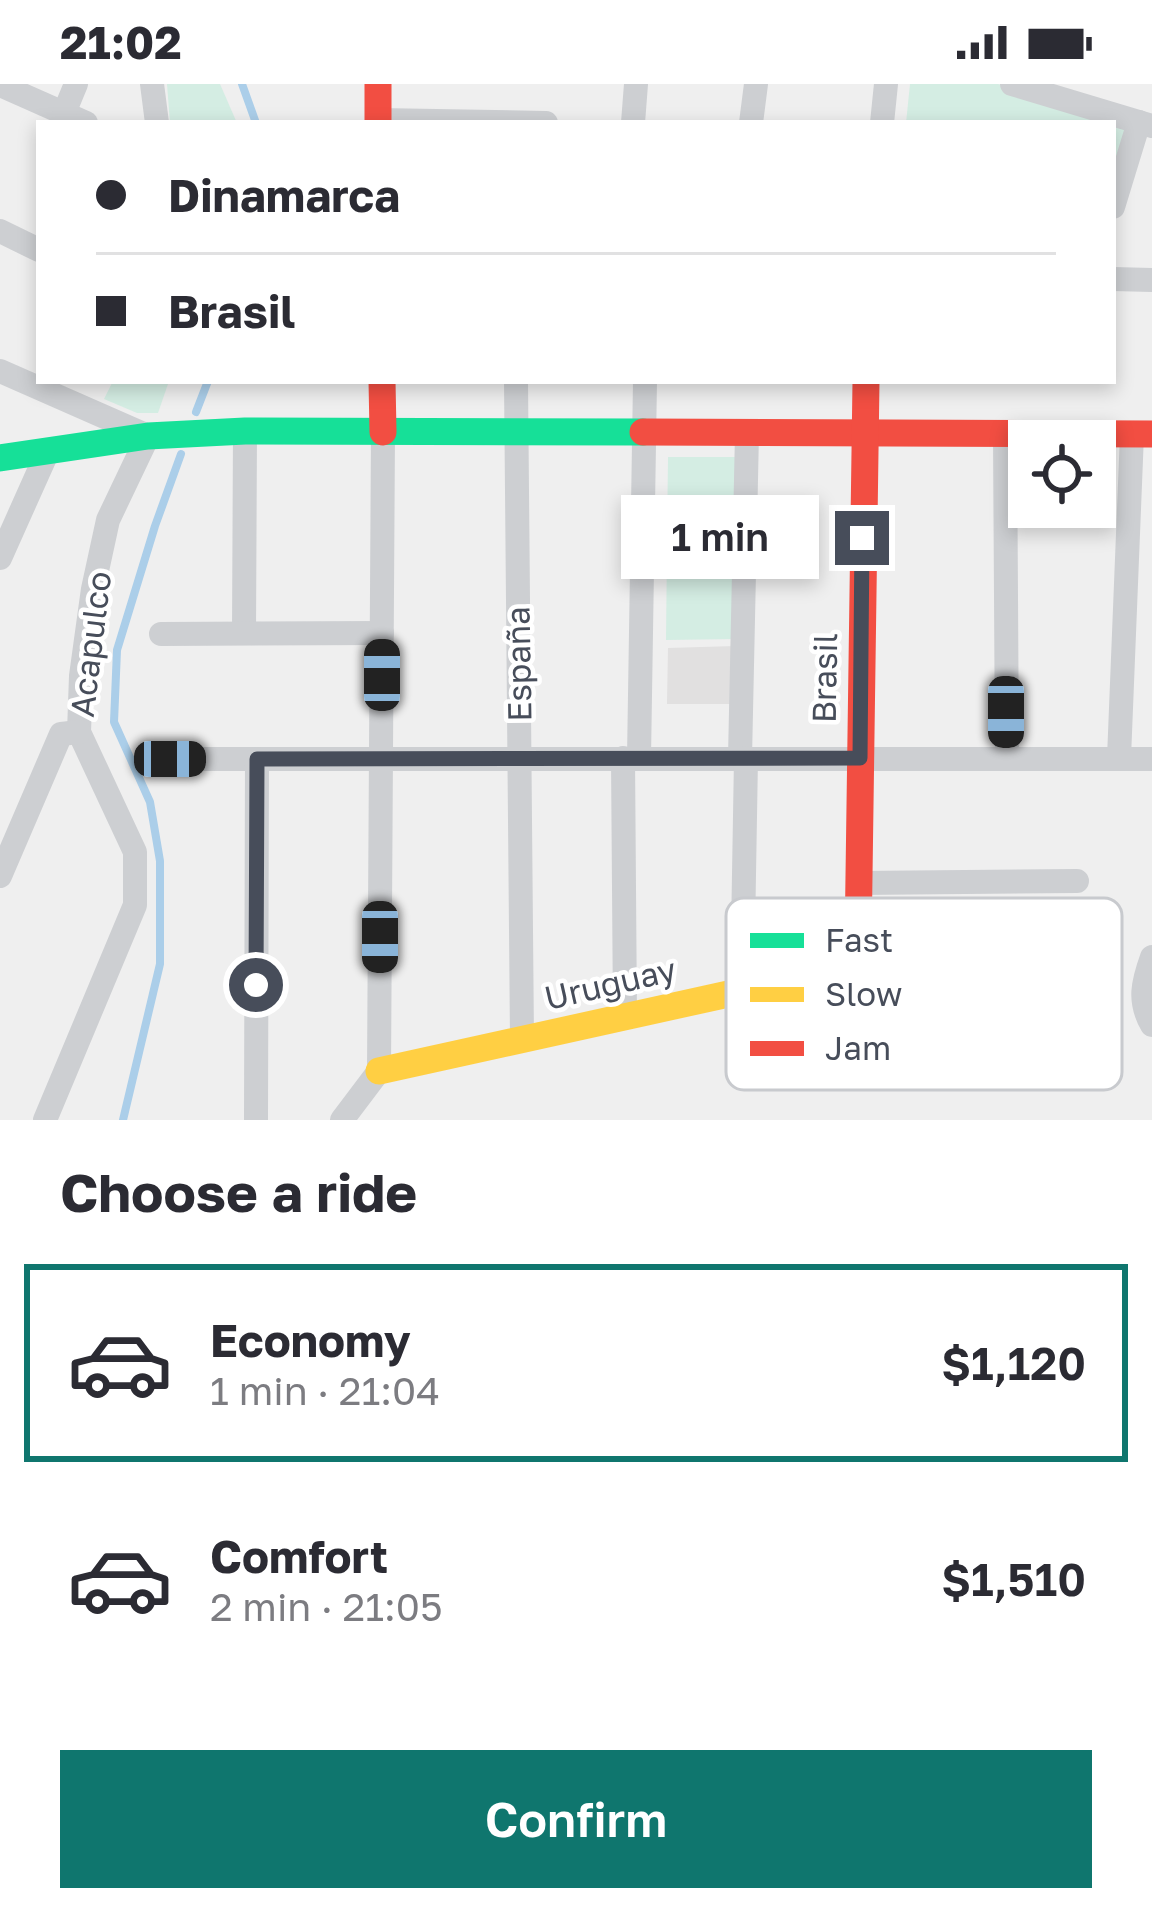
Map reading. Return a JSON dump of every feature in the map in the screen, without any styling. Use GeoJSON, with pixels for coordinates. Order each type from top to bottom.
{"type":"FeatureCollection","features":[{"type":"Feature","properties":{"kind":"street"},"geometry":{"type":"LineString","coordinates":[[0,85],[75,118],[76,84]]}},
{"type":"Feature","properties":{"kind":"street"},"geometry":{"type":"LineString","coordinates":[[152,84],[158,120]]}},
{"type":"Feature","properties":{"kind":"street"},"geometry":{"type":"LineString","coordinates":[[378,84],[378,120]]}},
{"type":"Feature","properties":{"kind":"street"},"geometry":{"type":"LineString","coordinates":[[633,120],[636,84]]}},
{"type":"Feature","properties":{"kind":"street"},"geometry":{"type":"LineString","coordinates":[[751,120],[756,84]]}},
{"type":"Feature","properties":{"kind":"street"},"geometry":{"type":"LineString","coordinates":[[882,120],[886,84]]}},
{"type":"Feature","properties":{"kind":"street"},"geometry":{"type":"LineString","coordinates":[[1012,84],[1145,124],[1116,199]]}},
{"type":"Feature","properties":{"kind":"street"},"geometry":{"type":"LineString","coordinates":[[0,231],[36,249]]}},
{"type":"Feature","properties":{"kind":"street"},"geometry":{"type":"LineString","coordinates":[[1116,279],[1152,280]]}},
{"type":"Feature","properties":{"kind":"street"},"geometry":{"type":"LineString","coordinates":[[0,371],[148,436]]}},
{"type":"Feature","properties":{"kind":"street"},"geometry":{"type":"LineString","coordinates":[[342,1120],[379,1071],[382,384]]}},
{"type":"Feature","properties":{"kind":"street","name":"España"},"geometry":{"type":"LineString","coordinates":[[516,384],[522,1040]]}},
{"type":"Feature","properties":{"kind":"street"},"geometry":{"type":"LineString","coordinates":[[625,1016],[645,384]]}},
{"type":"Feature","properties":{"kind":"street","name":"Brasil"},"geometry":{"type":"LineString","coordinates":[[859,898],[866,384]]}},
{"type":"Feature","properties":{"kind":"street"},"geometry":{"type":"LineString","coordinates":[[244,633],[245,431]]}},
{"type":"Feature","properties":{"kind":"street"},"geometry":{"type":"LineString","coordinates":[[0,458],[148,436],[245,431],[1142,434],[1119,758]]}},
{"type":"Feature","properties":{"kind":"street"},"geometry":{"type":"LineString","coordinates":[[742,898],[747,433]]}},
{"type":"Feature","properties":{"kind":"street"},"geometry":{"type":"LineString","coordinates":[[1005,434],[1006,758]]}},
{"type":"Feature","properties":{"kind":"street","name":"Acapulco"},"geometry":{"type":"LineString","coordinates":[[45,1120],[135,904],[135,852],[79,732],[92,590],[108,520],[148,436]]}},
{"type":"Feature","properties":{"kind":"street"},"geometry":{"type":"LineString","coordinates":[[0,558],[46,453]]}},
{"type":"Feature","properties":{"kind":"street"},"geometry":{"type":"LineString","coordinates":[[161,634],[382,634]]}},
{"type":"Feature","properties":{"kind":"street"},"geometry":{"type":"LineString","coordinates":[[0,875],[61,734],[79,732]]}},
{"type":"Feature","properties":{"kind":"street"},"geometry":{"type":"LineString","coordinates":[[170,759],[1152,759]]}},
{"type":"Feature","properties":{"kind":"street"},"geometry":{"type":"LineString","coordinates":[[256,1120],[257,759]]}},
{"type":"Feature","properties":{"kind":"street"},"geometry":{"type":"LineString","coordinates":[[859,884],[1077,881]]}},
{"type":"Feature","properties":{"kind":"street"},"geometry":{"type":"LineString","coordinates":[[1152,957],[1142,993],[1152,1025]]}},
{"type":"Feature","properties":{"kind":"street","name":"Uruguay"},"geometry":{"type":"LineString","coordinates":[[379,1071],[726,994]]}},
{"type":"Feature","properties":{"kind":"shaded area"},"geometry":{"type":"Polygon","coordinates":[[[735,646],[733,704],[667,704],[668,648],[735,646]]]}},
{"type":"Feature","properties":{"kind":"green space"},"geometry":{"type":"Polygon","coordinates":[[[167,84],[220,84],[236,120],[170,120],[167,84]]]}},
{"type":"Feature","properties":{"kind":"green space"},"geometry":{"type":"Polygon","coordinates":[[[910,84],[998,84],[1115,120],[906,120],[910,84]]]}},
{"type":"Feature","properties":{"kind":"green space"},"geometry":{"type":"Polygon","coordinates":[[[1116,120],[1131,125],[1116,174],[1116,120]]]}},
{"type":"Feature","properties":{"kind":"green space"},"geometry":{"type":"Polygon","coordinates":[[[112,384],[168,384],[158,413],[137,413],[104,399],[112,384]]]}},
{"type":"Feature","properties":{"kind":"green space"},"geometry":{"type":"Polygon","coordinates":[[[668,457],[740,457],[738,538],[667,537],[668,457]]]}},
{"type":"Feature","properties":{"kind":"green space"},"geometry":{"type":"Polygon","coordinates":[[[738,544],[736,639],[666,640],[667,546],[738,544]]]}},
{"type":"Feature","properties":{"kind":"waterway"},"geometry":{"type":"LineString","coordinates":[[242,84],[255,120]]}},
{"type":"Feature","properties":{"kind":"waterway"},"geometry":{"type":"LineString","coordinates":[[196,412],[207,384]]}},
{"type":"Feature","properties":{"kind":"waterway"},"geometry":{"type":"LineString","coordinates":[[123,1120],[160,964],[160,861],[150,802],[114,722],[117,650],[181,454]]}},
{"type":"Feature","properties":{"kind":"traffic: fast"},"geometry":{"type":"LineString","coordinates":[[0,458],[148,436],[245,431],[643,432]]}},
{"type":"Feature","properties":{"kind":"traffic: slow"},"geometry":{"type":"LineString","coordinates":[[379,1071],[726,995]]}},
{"type":"Feature","properties":{"kind":"traffic: jam"},"geometry":{"type":"LineString","coordinates":[[378,84],[378,120]]}},
{"type":"Feature","properties":{"kind":"traffic: jam"},"geometry":{"type":"LineString","coordinates":[[382,384],[383,432]]}},
{"type":"Feature","properties":{"kind":"traffic: jam"},"geometry":{"type":"LineString","coordinates":[[859,898],[866,384]]}},
{"type":"Feature","properties":{"kind":"traffic: jam"},"geometry":{"type":"LineString","coordinates":[[643,432],[1152,434]]}},
{"type":"Feature","properties":{"kind":"route"},"geometry":{"type":"LineString","coordinates":[[256,985],[257,759],[860,758],[862,538]]}}]}
